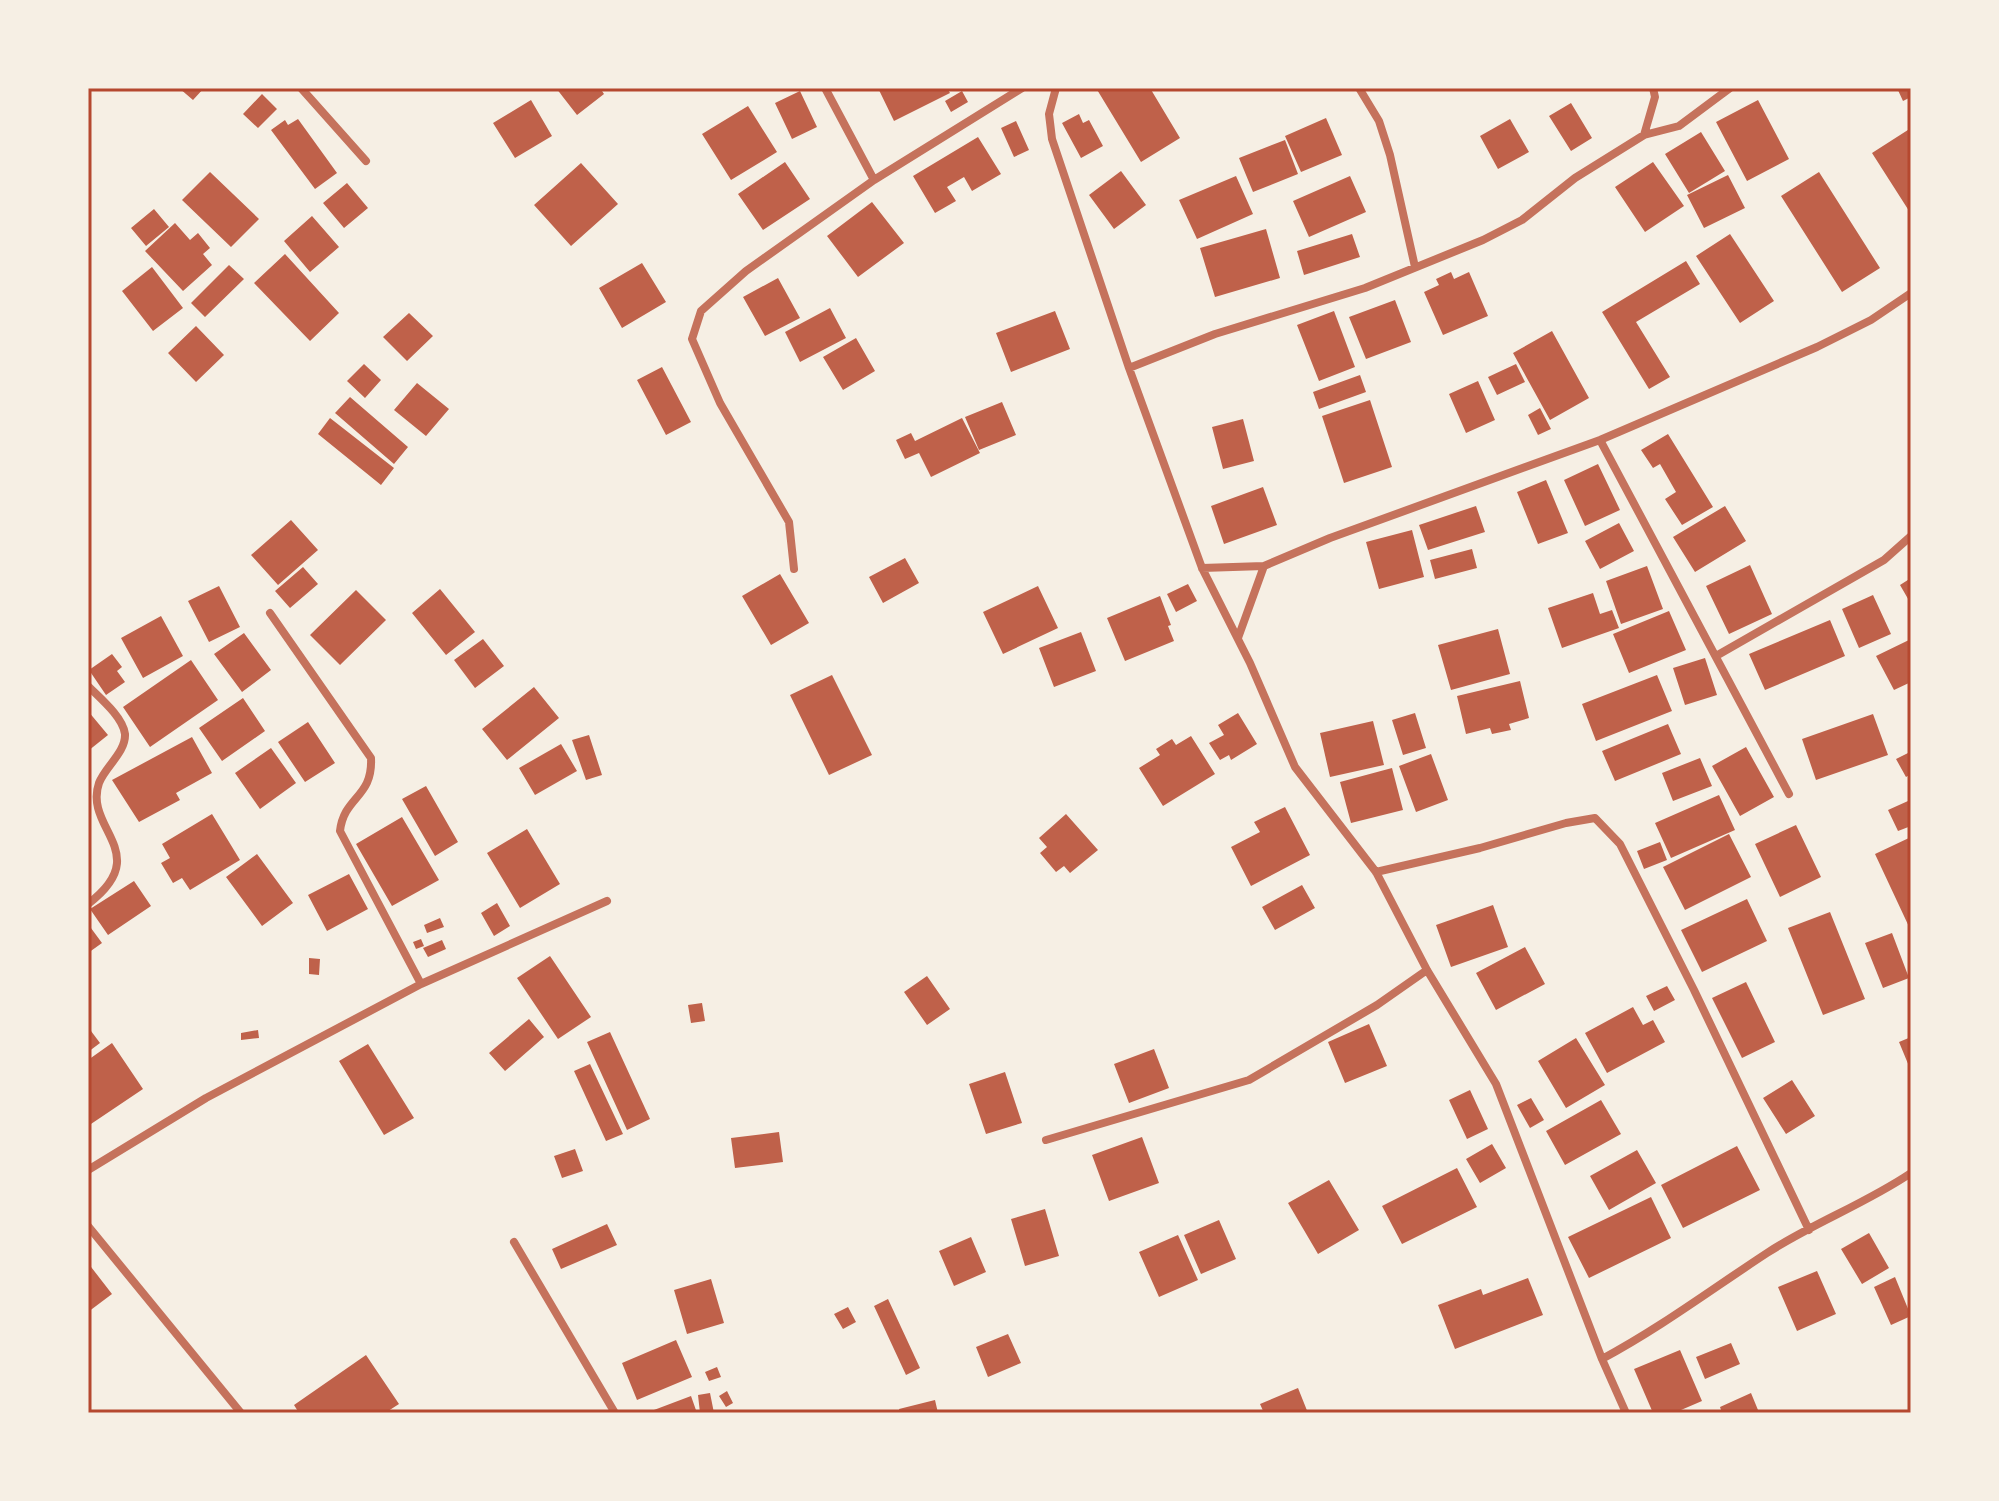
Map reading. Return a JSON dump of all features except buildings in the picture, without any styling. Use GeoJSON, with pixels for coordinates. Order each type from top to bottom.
{"type":"FeatureCollection","features":[{"type":"Feature","properties":{"kind":"street"},"geometry":{"type":"LineString","coordinates":[[301,88],[366,161]]}},
{"type":"Feature","properties":{"kind":"street"},"geometry":{"type":"LineString","coordinates":[[825,88],[874,180]]}},
{"type":"Feature","properties":{"kind":"street"},"geometry":{"type":"LineString","coordinates":[[794,569],[789,522],[720,403],[692,339],[701,311],[746,271],[874,180],[1022,88]]}},
{"type":"Feature","properties":{"kind":"street"},"geometry":{"type":"LineString","coordinates":[[1056,88],[1049,114],[1052,139],[1129,368],[1202,568],[1238,638],[1295,767],[1376,872],[1427,970],[1496,1084],[1602,1359],[1626,1413]]}},
{"type":"Feature","properties":{"kind":"street"},"geometry":{"type":"LineString","coordinates":[[1359,88],[1379,121],[1390,155],[1415,267]]}},
{"type":"Feature","properties":{"kind":"street"},"geometry":{"type":"LineString","coordinates":[[1644,135],[1655,97],[1653,88]]}},
{"type":"Feature","properties":{"kind":"street"},"geometry":{"type":"LineString","coordinates":[[1129,368],[1215,334],[1365,288],[1483,240],[1522,220],[1575,178],[1644,135],[1679,126],[1730,88]]}},
{"type":"Feature","properties":{"kind":"street"},"geometry":{"type":"LineString","coordinates":[[1202,568],[1264,566],[1330,538],[1600,440],[1817,347],[1871,320],[1911,293]]}},
{"type":"Feature","properties":{"kind":"street"},"geometry":{"type":"LineString","coordinates":[[1600,440],[1789,794]]}},
{"type":"Feature","properties":{"kind":"street"},"geometry":{"type":"LineString","coordinates":[[1716,656],[1884,560],[1911,536]]}},
{"type":"Feature","properties":{"kind":"street"},"geometry":{"type":"LineString","coordinates":[[1238,638],[1264,566]]}},
{"type":"Feature","properties":{"kind":"street"},"geometry":{"type":"LineString","coordinates":[[270,613],[371,758],[372,775],[365,789],[342,816],[340,831],[421,984]]}},
{"type":"Feature","properties":{"kind":"street"},"geometry":{"type":"LineString","coordinates":[[88,686],[117,717],[125,731],[124,742],[98,785],[99,806],[116,852],[117,873],[103,892],[88,904]]}},
{"type":"Feature","properties":{"kind":"street"},"geometry":{"type":"LineString","coordinates":[[1376,872],[1595,818],[1620,844],[1809,1230]]}},
{"type":"Feature","properties":{"kind":"street"},"geometry":{"type":"LineString","coordinates":[[88,1170],[206,1098],[421,984],[607,901]]}},
{"type":"Feature","properties":{"kind":"street"},"geometry":{"type":"LineString","coordinates":[[1046,1140],[1249,1080],[1377,1005],[1427,970]]}},
{"type":"Feature","properties":{"kind":"street"},"geometry":{"type":"LineString","coordinates":[[1602,1359],[1714,1291],[1768,1252],[1881,1194],[1911,1173]]}},
{"type":"Feature","properties":{"kind":"street"},"geometry":{"type":"LineString","coordinates":[[88,1226],[241,1413]]}},
{"type":"Feature","properties":{"kind":"street"},"geometry":{"type":"LineString","coordinates":[[514,1242],[615,1413]]}}]}
